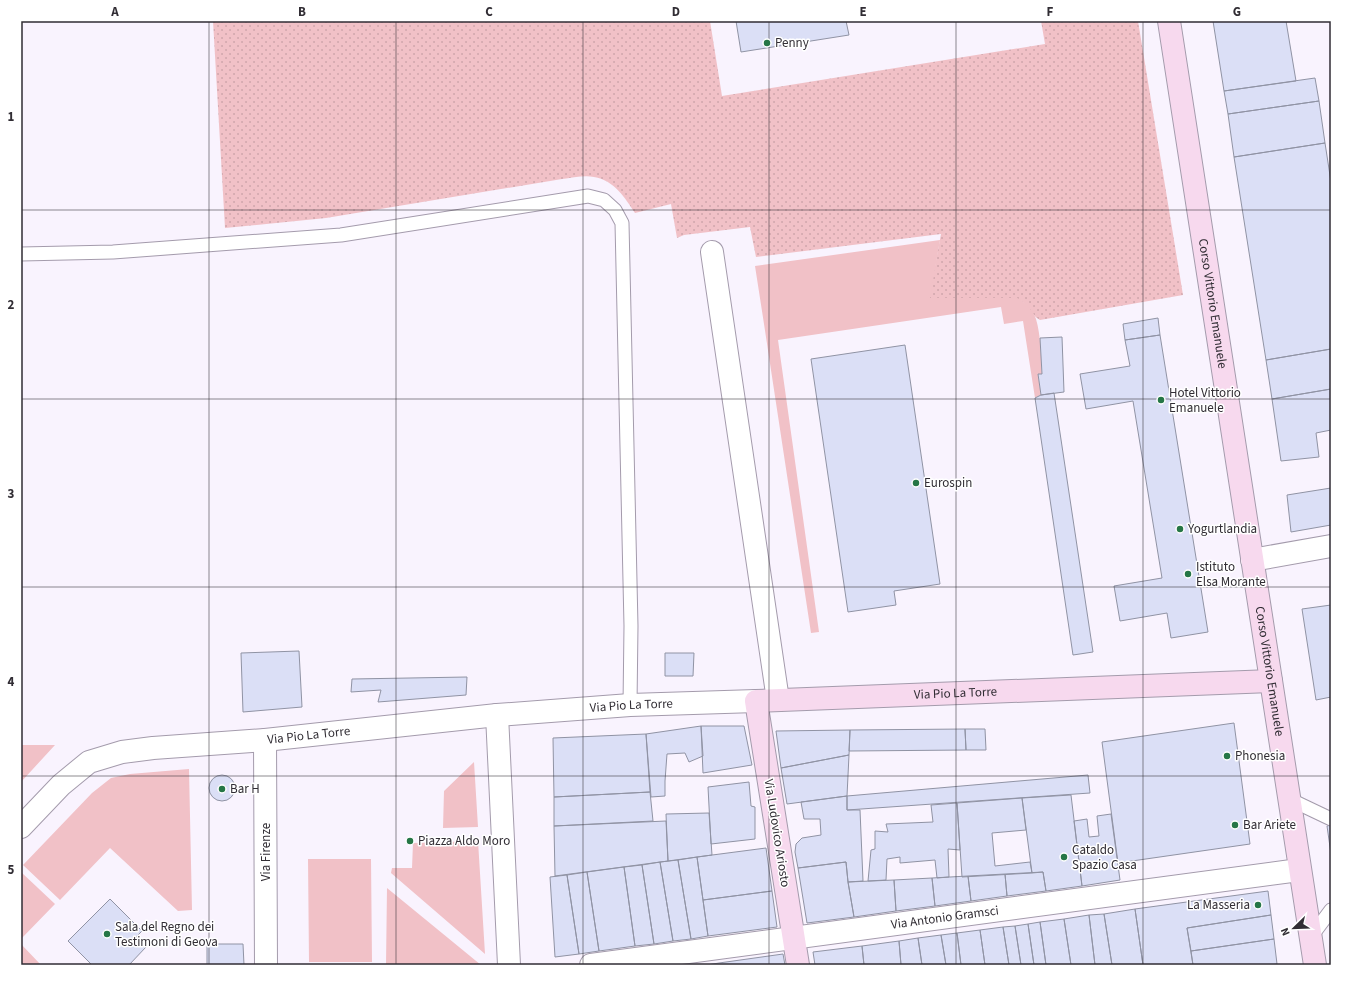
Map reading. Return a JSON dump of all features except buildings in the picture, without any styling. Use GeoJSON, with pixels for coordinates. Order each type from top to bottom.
{"type":"FeatureCollection","features":[{"type":"Feature","properties":{"kind":"main road","name":"Corso Vittorio Emanuele"},"geometry":{"type":"LineString","coordinates":[[1169,21],[1299,870],[1315,965]]}},
{"type":"Feature","properties":{"kind":"main road","name":"Via Pio La Torre"},"geometry":{"type":"LineString","coordinates":[[756,701],[1271,681]]}},
{"type":"Feature","properties":{"kind":"main road","name":"Via Ludovico Ariosto"},"geometry":{"type":"LineString","coordinates":[[756,701],[798,965]]}},
{"type":"Feature","properties":{"kind":"street"},"geometry":{"type":"LineString","coordinates":[[712,252],[778,700]]}},
{"type":"Feature","properties":{"kind":"street"},"geometry":{"type":"LineString","coordinates":[[1252,560],[1331,546]]}},
{"type":"Feature","properties":{"kind":"street","name":"Via Pio La Torre"},"geometry":{"type":"LineString","coordinates":[[21,827],[60,785],[89,762],[122,752],[153,748],[265,740],[497,715],[630,705],[756,701]]}},
{"type":"Feature","properties":{"kind":"street"},"geometry":{"type":"LineString","coordinates":[[497,715],[509,965]]}},
{"type":"Feature","properties":{"kind":"street","name":"Via Firenze"},"geometry":{"type":"LineString","coordinates":[[265,740],[266,965]]}},
{"type":"Feature","properties":{"kind":"street","name":"Via Antonio Gramsci"},"geometry":{"type":"LineString","coordinates":[[591,965],[1299,870]]}},
{"type":"Feature","properties":{"kind":"lane"},"geometry":{"type":"LineString","coordinates":[[21,254],[113,252],[341,235],[588,196],[604,200],[615,210],[622,223],[631,626],[630,705]]}},
{"type":"Feature","properties":{"kind":"lane"},"geometry":{"type":"LineString","coordinates":[[1289,799],[1331,819]]}},
{"type":"Feature","properties":{"kind":"lane"},"geometry":{"type":"LineString","coordinates":[[1310,938],[1331,910]]}},
{"type":"Feature","properties":{"kind":"shaded area"},"geometry":{"type":"Polygon","coordinates":[[[213,21],[710,21],[722,96],[1045,44],[1041,21],[1138,21],[1183,295],[1040,320],[1024,303],[1017,299],[929,298],[941,234],[756,257],[750,227],[684,235],[677,238],[671,204],[635,213],[618,190],[601,179],[590,176],[562,179],[326,218],[225,228],[213,21]]]}},
{"type":"Feature","properties":{"kind":"shaded area"},"geometry":{"type":"Polygon","coordinates":[[[940,240],[930,298],[1017,298],[1026,304],[1035,316],[1039,332],[1042,374],[1038,374],[1041,395],[1035,398],[1023,321],[1004,324],[1001,307],[778,340],[819,632],[811,633],[755,266],[940,240]]]}},
{"type":"Feature","properties":{"kind":"shaded area"},"geometry":{"type":"Polygon","coordinates":[[[21,745],[55,745],[21,782],[21,745]]]}},
{"type":"Feature","properties":{"kind":"shaded area"},"geometry":{"type":"Polygon","coordinates":[[[474,762],[478,827],[443,828],[444,791],[474,762]]]}},
{"type":"Feature","properties":{"kind":"shaded area"},"geometry":{"type":"Polygon","coordinates":[[[189,769],[192,910],[178,911],[110,848],[60,900],[23,865],[92,793],[111,778],[130,774],[189,769]]]}},
{"type":"Feature","properties":{"kind":"shaded area"},"geometry":{"type":"Polygon","coordinates":[[[478,841],[485,954],[391,873],[392,868],[412,868],[413,843],[478,841]]]}},
{"type":"Feature","properties":{"kind":"shaded area"},"geometry":{"type":"Polygon","coordinates":[[[308,859],[371,859],[372,962],[309,962],[308,859]]]}},
{"type":"Feature","properties":{"kind":"shaded area"},"geometry":{"type":"Polygon","coordinates":[[[21,872],[55,904],[21,939],[21,872]]]}},
{"type":"Feature","properties":{"kind":"shaded area"},"geometry":{"type":"Polygon","coordinates":[[[387,888],[481,965],[386,965],[387,888]]]}},
{"type":"Feature","properties":{"kind":"shaded area"},"geometry":{"type":"Polygon","coordinates":[[[21,944],[41,965],[21,965],[21,944]]]}},
{"type":"Feature","properties":{"kind":"place","name":"Penny"},"geometry":{"type":"Point","coordinates":[767,43]}},
{"type":"Feature","properties":{"kind":"place","name":"Hotel Vittorio Emanuele"},"geometry":{"type":"Point","coordinates":[1161,400]}},
{"type":"Feature","properties":{"kind":"place","name":"Eurospin"},"geometry":{"type":"Point","coordinates":[916,483]}},
{"type":"Feature","properties":{"kind":"place","name":"Yogurtlandia"},"geometry":{"type":"Point","coordinates":[1180,529]}},
{"type":"Feature","properties":{"kind":"place","name":"Istituto Elsa Morante"},"geometry":{"type":"Point","coordinates":[1188,574]}},
{"type":"Feature","properties":{"kind":"place","name":"Phonesia"},"geometry":{"type":"Point","coordinates":[1227,756]}},
{"type":"Feature","properties":{"kind":"place","name":"Bar H"},"geometry":{"type":"Point","coordinates":[222,789]}},
{"type":"Feature","properties":{"kind":"place","name":"Bar Ariete"},"geometry":{"type":"Point","coordinates":[1235,825]}},
{"type":"Feature","properties":{"kind":"place","name":"Piazza Aldo Moro"},"geometry":{"type":"Point","coordinates":[410,841]}},
{"type":"Feature","properties":{"kind":"place","name":"Cataldo Spazio Casa"},"geometry":{"type":"Point","coordinates":[1064,857]}},
{"type":"Feature","properties":{"kind":"place","name":"La Masseria"},"geometry":{"type":"Point","coordinates":[1258,905]}},
{"type":"Feature","properties":{"kind":"place","name":"Sala del Regno dei Testimoni di Geova"},"geometry":{"type":"Point","coordinates":[107,934]}}]}
